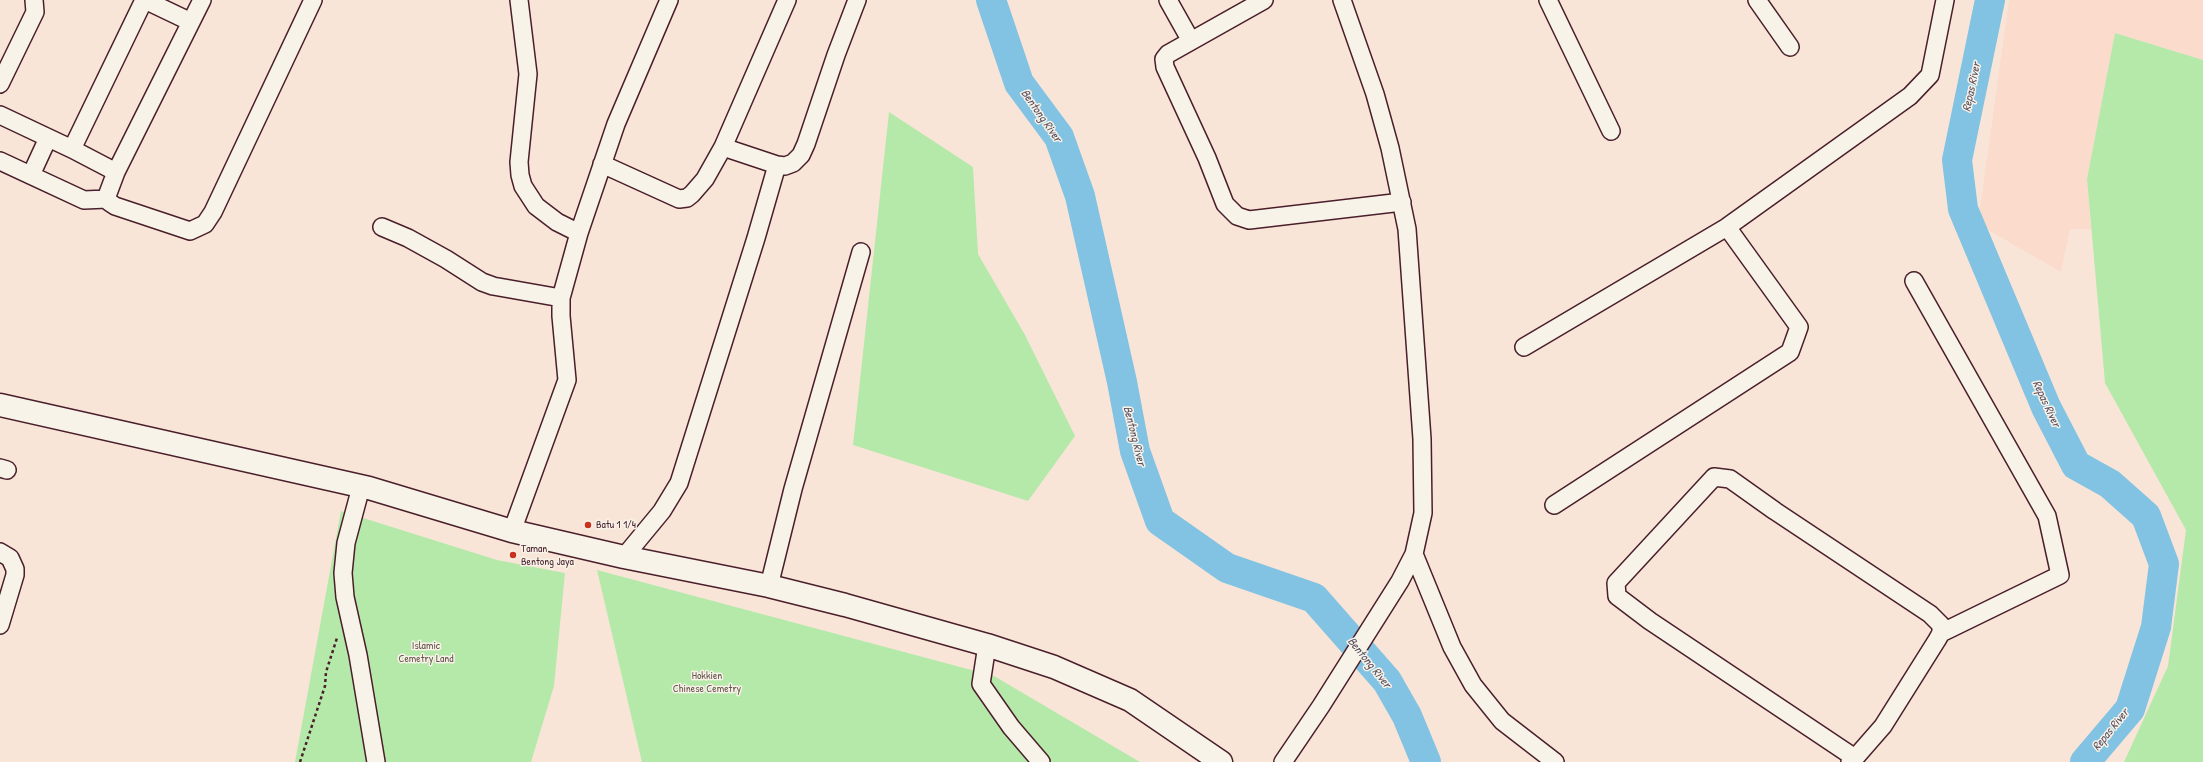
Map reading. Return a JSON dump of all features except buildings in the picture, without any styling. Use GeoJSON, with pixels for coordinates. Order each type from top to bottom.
{"type":"FeatureCollection","features":[{"type":"Feature","properties":{"kind":"main road"},"geometry":{"type":"LineString","coordinates":[[0,405],[361,487],[512,531],[624,557],[769,586],[845,605],[987,645],[1054,667],[1130,700],[1221,762]]}},
{"type":"Feature","properties":{"kind":"street"},"geometry":{"type":"LineString","coordinates":[[0,84],[35,12],[34,0]]}},
{"type":"Feature","properties":{"kind":"street"},"geometry":{"type":"LineString","coordinates":[[72,149],[144,0],[191,22]]}},
{"type":"Feature","properties":{"kind":"street"},"geometry":{"type":"LineString","coordinates":[[107,199],[107,192],[116,172],[202,0]]}},
{"type":"Feature","properties":{"kind":"street"},"geometry":{"type":"LineString","coordinates":[[0,161],[84,200],[107,199],[115,206],[176,228],[194,231],[205,224],[313,0]]}},
{"type":"Feature","properties":{"kind":"street"},"geometry":{"type":"LineString","coordinates":[[519,0],[528,74],[519,162],[520,175],[523,186],[536,206],[557,222],[579,233]]}},
{"type":"Feature","properties":{"kind":"street"},"geometry":{"type":"LineString","coordinates":[[512,531],[567,380],[562,334],[561,298],[579,233],[602,164],[631,86],[669,0]]}},
{"type":"Feature","properties":{"kind":"street"},"geometry":{"type":"LineString","coordinates":[[602,164],[679,199],[687,198],[699,187],[722,147],[786,0]]}},
{"type":"Feature","properties":{"kind":"street"},"geometry":{"type":"LineString","coordinates":[[722,147],[777,165],[785,166],[793,163],[800,155],[857,0]]}},
{"type":"Feature","properties":{"kind":"street"},"geometry":{"type":"LineString","coordinates":[[1168,0],[1191,41]]}},
{"type":"Feature","properties":{"kind":"street"},"geometry":{"type":"LineString","coordinates":[[1264,0],[1168,54],[1164,59],[1164,63],[1207,158],[1225,204],[1231,212],[1243,220],[1249,220],[1402,202]]}},
{"type":"Feature","properties":{"kind":"street"},"geometry":{"type":"LineString","coordinates":[[1283,762],[1322,706],[1400,581],[1414,554],[1423,513],[1422,447],[1410,263],[1402,202],[1379,108],[1342,0]]}},
{"type":"Feature","properties":{"kind":"street"},"geometry":{"type":"LineString","coordinates":[[1548,0],[1611,131]]}},
{"type":"Feature","properties":{"kind":"street"},"geometry":{"type":"LineString","coordinates":[[1757,0],[1790,46]]}},
{"type":"Feature","properties":{"kind":"street"},"geometry":{"type":"LineString","coordinates":[[1524,347],[1727,227],[1910,96],[1930,75],[1945,0]]}},
{"type":"Feature","properties":{"kind":"street"},"geometry":{"type":"LineString","coordinates":[[0,114],[116,172]]}},
{"type":"Feature","properties":{"kind":"street"},"geometry":{"type":"LineString","coordinates":[[31,175],[48,138]]}},
{"type":"Feature","properties":{"kind":"street"},"geometry":{"type":"LineString","coordinates":[[624,557],[662,512],[679,483],[756,238],[777,165]]}},
{"type":"Feature","properties":{"kind":"street"},"geometry":{"type":"LineString","coordinates":[[382,227],[446,259],[482,282],[493,286],[561,298]]}},
{"type":"Feature","properties":{"kind":"street"},"geometry":{"type":"LineString","coordinates":[[1554,505],[1790,352],[1799,326],[1727,227]]}},
{"type":"Feature","properties":{"kind":"street"},"geometry":{"type":"LineString","coordinates":[[769,586],[793,489],[861,252]]}},
{"type":"Feature","properties":{"kind":"street"},"geometry":{"type":"LineString","coordinates":[[1914,281],[2047,516],[2060,575],[1941,632]]}},
{"type":"Feature","properties":{"kind":"street"},"geometry":{"type":"LineString","coordinates":[[1714,477],[1730,479],[1775,511],[1930,614],[1942,625],[1941,632],[1883,726],[1852,760],[1650,621],[1617,596],[1616,583],[1714,477]]}},
{"type":"Feature","properties":{"kind":"street"},"geometry":{"type":"LineString","coordinates":[[361,487],[346,543],[343,573],[345,597],[358,656],[376,762]]}},
{"type":"Feature","properties":{"kind":"street"},"geometry":{"type":"LineString","coordinates":[[0,552],[10,558],[15,569],[15,575],[0,625]]}},
{"type":"Feature","properties":{"kind":"street"},"geometry":{"type":"LineString","coordinates":[[1414,554],[1452,646],[1473,685],[1502,721],[1555,762]]}},
{"type":"Feature","properties":{"kind":"street"},"geometry":{"type":"LineString","coordinates":[[987,645],[981,684],[1011,727],[1041,762]]}},
{"type":"Feature","properties":{"kind":"path"},"geometry":{"type":"LineString","coordinates":[[300,762],[325,686],[326,672],[337,636]]}},
{"type":"Feature","properties":{"kind":"shaded area"},"geometry":{"type":"Polygon","coordinates":[[[2009,0],[2203,0],[2203,60],[2115,33],[2087,179],[2091,229],[2070,229],[2061,272],[1978,224],[2009,0]]]}},
{"type":"Feature","properties":{"kind":"green space"},"geometry":{"type":"Polygon","coordinates":[[[2115,33],[2203,60],[2203,762],[2124,762],[2168,666],[2186,530],[2105,383],[2087,179],[2115,33]]]}},
{"type":"Feature","properties":{"kind":"green space"},"geometry":{"type":"Polygon","coordinates":[[[889,112],[973,167],[978,254],[1025,335],[1075,436],[1028,501],[853,445],[889,112]]]}},
{"type":"Feature","properties":{"kind":"green space","name":"Islamic Cemetry Land"},"geometry":{"type":"Polygon","coordinates":[[[341,511],[497,560],[565,573],[554,686],[531,762],[295,762],[341,511]]]}},
{"type":"Feature","properties":{"kind":"green space","name":"Hokkien Chinese Cemetry"},"geometry":{"type":"Polygon","coordinates":[[[597,570],[994,676],[1140,762],[642,762],[597,570]]]}},
{"type":"Feature","properties":{"kind":"waterway","name":"Bentong River"},"geometry":{"type":"LineString","coordinates":[[991,0],[1019,83],[1059,137],[1080,196],[1122,382],[1135,451],[1160,521],[1227,568],[1314,598],[1387,681],[1407,716],[1426,762]]}},
{"type":"Feature","properties":{"kind":"waterway","name":"Repas River"},"geometry":{"type":"LineString","coordinates":[[1990,0],[1957,160],[1963,209],[2046,407],[2076,465],[2110,484],[2146,516],[2164,564],[2156,627],[2130,709],[2085,762]]}},
{"type":"Feature","properties":{"kind":"place","name":"Batu 1 1/4"},"geometry":{"type":"Point","coordinates":[588,525]}},
{"type":"Feature","properties":{"kind":"place","name":"Taman Bentong Jaya"},"geometry":{"type":"Point","coordinates":[513,555]}}]}
